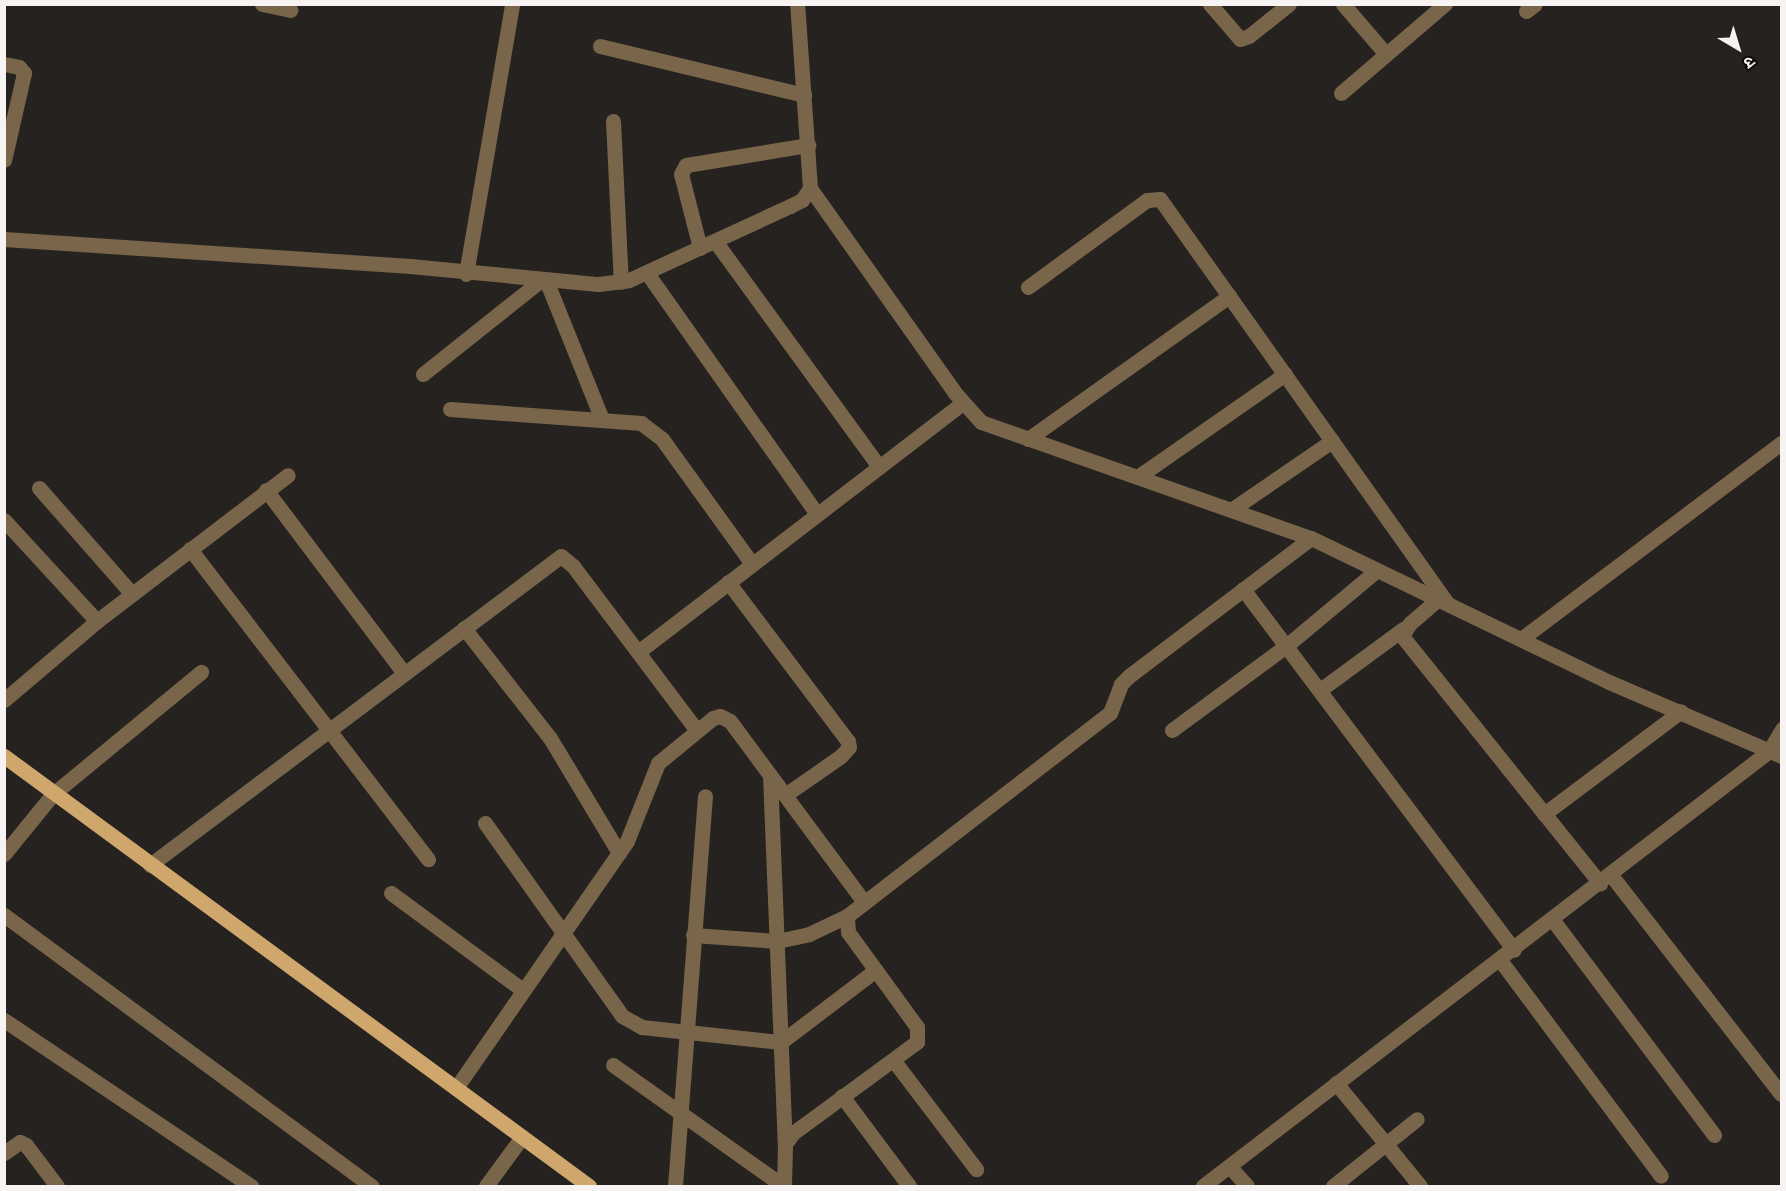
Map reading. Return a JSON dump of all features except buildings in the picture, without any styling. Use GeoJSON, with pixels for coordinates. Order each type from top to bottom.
{"type":"FeatureCollection","features":[{"type":"Feature","properties":{"kind":"main road"},"geometry":{"type":"LineString","coordinates":[[4,756],[589,1186]]}},
{"type":"Feature","properties":{"kind":"street"},"geometry":{"type":"LineString","coordinates":[[262,4],[290,10]]}},
{"type":"Feature","properties":{"kind":"street"},"geometry":{"type":"LineString","coordinates":[[466,274],[512,4]]}},
{"type":"Feature","properties":{"kind":"street"},"geometry":{"type":"LineString","coordinates":[[797,4],[810,188],[962,403],[981,422],[1234,508],[1311,538],[1609,682],[1682,711],[1775,753]]}},
{"type":"Feature","properties":{"kind":"street"},"geometry":{"type":"LineString","coordinates":[[1210,4],[1234,35],[1245,39],[1289,4]]}},
{"type":"Feature","properties":{"kind":"street"},"geometry":{"type":"LineString","coordinates":[[1343,4],[1386,54]]}},
{"type":"Feature","properties":{"kind":"street"},"geometry":{"type":"LineString","coordinates":[[1341,93],[1445,4]]}},
{"type":"Feature","properties":{"kind":"street"},"geometry":{"type":"LineString","coordinates":[[600,46],[804,95]]}},
{"type":"Feature","properties":{"kind":"street"},"geometry":{"type":"LineString","coordinates":[[4,64],[19,67],[24,73],[4,160]]}},
{"type":"Feature","properties":{"kind":"street"},"geometry":{"type":"LineString","coordinates":[[613,121],[621,282]]}},
{"type":"Feature","properties":{"kind":"street"},"geometry":{"type":"LineString","coordinates":[[700,248],[681,174],[686,165],[808,145]]}},
{"type":"Feature","properties":{"kind":"street"},"geometry":{"type":"LineString","coordinates":[[4,239],[410,266],[466,274],[544,280],[621,282],[647,273],[790,207],[802,200],[810,188]]}},
{"type":"Feature","properties":{"kind":"street"},"geometry":{"type":"LineString","coordinates":[[1028,288],[1154,198],[1164,204],[1442,601]]}},
{"type":"Feature","properties":{"kind":"street"},"geometry":{"type":"LineString","coordinates":[[715,241],[879,467]]}},
{"type":"Feature","properties":{"kind":"street"},"geometry":{"type":"LineString","coordinates":[[647,273],[817,514]]}},
{"type":"Feature","properties":{"kind":"street"},"geometry":{"type":"LineString","coordinates":[[423,374],[544,280]]}},
{"type":"Feature","properties":{"kind":"street"},"geometry":{"type":"LineString","coordinates":[[544,280],[602,419]]}},
{"type":"Feature","properties":{"kind":"street"},"geometry":{"type":"LineString","coordinates":[[1028,439],[1229,296]]}},
{"type":"Feature","properties":{"kind":"street"},"geometry":{"type":"LineString","coordinates":[[1139,476],[1285,374]]}},
{"type":"Feature","properties":{"kind":"street"},"geometry":{"type":"LineString","coordinates":[[638,652],[962,403]]}},
{"type":"Feature","properties":{"kind":"street"},"geometry":{"type":"LineString","coordinates":[[450,409],[641,423],[656,433],[752,564]]}},
{"type":"Feature","properties":{"kind":"street"},"geometry":{"type":"LineString","coordinates":[[1234,508],[1332,441]]}},
{"type":"Feature","properties":{"kind":"street"},"geometry":{"type":"LineString","coordinates":[[1521,639],[1782,442]]}},
{"type":"Feature","properties":{"kind":"street"},"geometry":{"type":"LineString","coordinates":[[4,700],[97,621],[288,475]]}},
{"type":"Feature","properties":{"kind":"street"},"geometry":{"type":"LineString","coordinates":[[39,488],[132,594]]}},
{"type":"Feature","properties":{"kind":"street"},"geometry":{"type":"LineString","coordinates":[[266,490],[404,673]]}},
{"type":"Feature","properties":{"kind":"street"},"geometry":{"type":"LineString","coordinates":[[4,520],[97,621]]}},
{"type":"Feature","properties":{"kind":"street"},"geometry":{"type":"LineString","coordinates":[[693,935],[777,940],[809,934],[848,916],[863,902],[1110,713],[1124,680],[1311,538]]}},
{"type":"Feature","properties":{"kind":"street"},"geometry":{"type":"LineString","coordinates":[[190,549],[331,729],[428,859]]}},
{"type":"Feature","properties":{"kind":"street"},"geometry":{"type":"LineString","coordinates":[[150,865],[561,556],[696,729]]}},
{"type":"Feature","properties":{"kind":"street"},"geometry":{"type":"LineString","coordinates":[[1172,730],[1286,646],[1376,571]]}},
{"type":"Feature","properties":{"kind":"street"},"geometry":{"type":"LineString","coordinates":[[728,582],[848,741],[849,747],[841,756],[785,795]]}},
{"type":"Feature","properties":{"kind":"street"},"geometry":{"type":"LineString","coordinates":[[1243,589],[1514,950]]}},
{"type":"Feature","properties":{"kind":"street"},"geometry":{"type":"LineString","coordinates":[[1320,690],[1442,601]]}},
{"type":"Feature","properties":{"kind":"street"},"geometry":{"type":"LineString","coordinates":[[464,628],[550,738],[619,853]]}},
{"type":"Feature","properties":{"kind":"street"},"geometry":{"type":"LineString","coordinates":[[1403,629],[1406,642],[1544,814],[1605,879],[1781,1094]]}},
{"type":"Feature","properties":{"kind":"street"},"geometry":{"type":"LineString","coordinates":[[4,854],[53,794],[201,672]]}},
{"type":"Feature","properties":{"kind":"street"},"geometry":{"type":"LineString","coordinates":[[1544,814],[1682,711]]}},
{"type":"Feature","properties":{"kind":"street"},"geometry":{"type":"LineString","coordinates":[[456,1088],[521,989],[619,853],[657,763],[696,729],[713,718],[726,717],[863,902]]}},
{"type":"Feature","properties":{"kind":"street"},"geometry":{"type":"LineString","coordinates":[[1203,1186],[1605,879],[1775,753],[1782,729]]}},
{"type":"Feature","properties":{"kind":"street"},"geometry":{"type":"LineString","coordinates":[[770,776],[785,1143],[784,1186]]}},
{"type":"Feature","properties":{"kind":"street"},"geometry":{"type":"LineString","coordinates":[[675,1186],[678,1112],[705,796]]}},
{"type":"Feature","properties":{"kind":"street"},"geometry":{"type":"LineString","coordinates":[[485,823],[564,929],[622,1016],[642,1027],[685,1035],[781,1042],[876,970]]}},
{"type":"Feature","properties":{"kind":"street"},"geometry":{"type":"LineString","coordinates":[[391,893],[521,989]]}},
{"type":"Feature","properties":{"kind":"street"},"geometry":{"type":"LineString","coordinates":[[4,915],[372,1186]]}},
{"type":"Feature","properties":{"kind":"street"},"geometry":{"type":"LineString","coordinates":[[785,1143],[805,1122],[912,1048],[919,1034],[848,932],[848,916]]}},
{"type":"Feature","properties":{"kind":"street"},"geometry":{"type":"LineString","coordinates":[[1552,920],[1714,1135]]}},
{"type":"Feature","properties":{"kind":"street"},"geometry":{"type":"LineString","coordinates":[[1500,960],[1662,1176]]}},
{"type":"Feature","properties":{"kind":"street"},"geometry":{"type":"LineString","coordinates":[[4,1020],[251,1186]]}},
{"type":"Feature","properties":{"kind":"street"},"geometry":{"type":"LineString","coordinates":[[894,1061],[976,1168]]}},
{"type":"Feature","properties":{"kind":"street"},"geometry":{"type":"LineString","coordinates":[[613,1065],[784,1186]]}},
{"type":"Feature","properties":{"kind":"street"},"geometry":{"type":"LineString","coordinates":[[1336,1083],[1385,1148],[1420,1186]]}},
{"type":"Feature","properties":{"kind":"street"},"geometry":{"type":"LineString","coordinates":[[842,1096],[909,1186]]}},
{"type":"Feature","properties":{"kind":"street"},"geometry":{"type":"LineString","coordinates":[[1335,1186],[1385,1148],[1417,1119]]}},
{"type":"Feature","properties":{"kind":"street"},"geometry":{"type":"LineString","coordinates":[[486,1186],[522,1137]]}},
{"type":"Feature","properties":{"kind":"street"},"geometry":{"type":"LineString","coordinates":[[4,1153],[20,1142],[26,1145],[57,1186]]}},
{"type":"Feature","properties":{"kind":"street"},"geometry":{"type":"LineString","coordinates":[[1230,1167],[1246,1186]]}}]}
